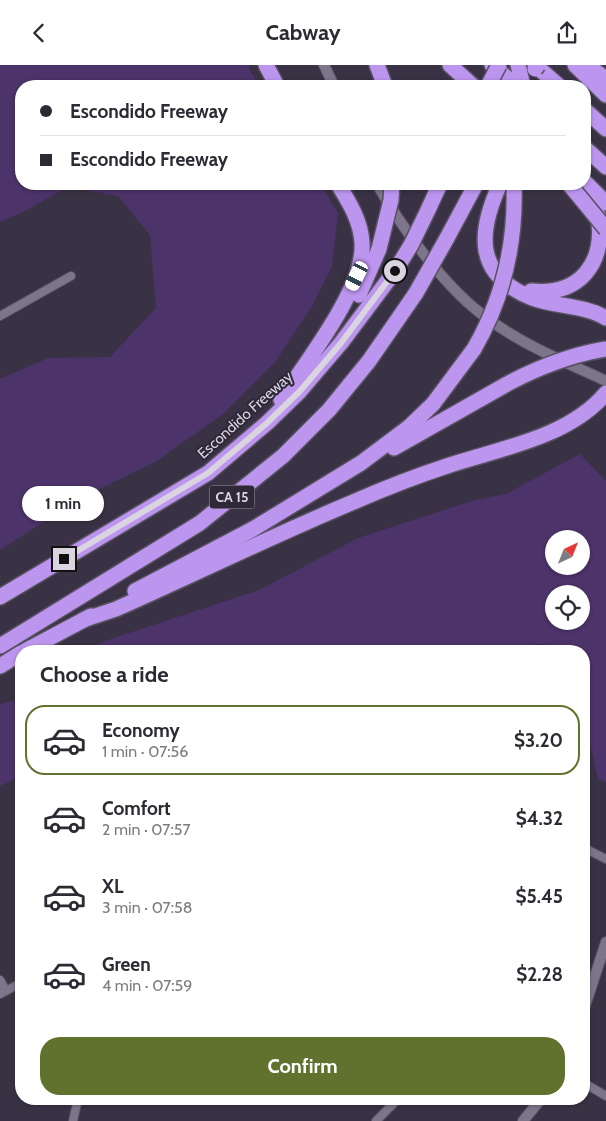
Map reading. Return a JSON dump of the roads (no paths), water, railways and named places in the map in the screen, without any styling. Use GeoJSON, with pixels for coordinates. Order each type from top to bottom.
{"type":"FeatureCollection","features":[{"type":"Feature","properties":{"kind":"highway"},"geometry":{"type":"LineString","coordinates":[[266,65],[274,80]]}},
{"type":"Feature","properties":{"kind":"highway"},"geometry":{"type":"LineString","coordinates":[[377,65],[383,80]]}},
{"type":"Feature","properties":{"kind":"highway"},"geometry":{"type":"LineString","coordinates":[[450,65],[466,80]]}},
{"type":"Feature","properties":{"kind":"highway"},"geometry":{"type":"LineString","coordinates":[[489,80],[493,65]]}},
{"type":"Feature","properties":{"kind":"highway"},"geometry":{"type":"LineString","coordinates":[[493,65],[497,80]]}},
{"type":"Feature","properties":{"kind":"highway"},"geometry":{"type":"LineString","coordinates":[[493,65],[509,80]]}},
{"type":"Feature","properties":{"kind":"highway"},"geometry":{"type":"LineString","coordinates":[[490,80],[499,65]]}},
{"type":"Feature","properties":{"kind":"highway"},"geometry":{"type":"LineString","coordinates":[[518,65],[523,80]]}},
{"type":"Feature","properties":{"kind":"highway"},"geometry":{"type":"LineString","coordinates":[[575,65],[590,80]]}},
{"type":"Feature","properties":{"kind":"highway"},"geometry":{"type":"LineString","coordinates":[[588,65],[606,79]]}},
{"type":"Feature","properties":{"kind":"highway"},"geometry":{"type":"LineString","coordinates":[[528,80],[536,66]]}},
{"type":"Feature","properties":{"kind":"highway"},"geometry":{"type":"LineString","coordinates":[[532,80],[536,66]]}},
{"type":"Feature","properties":{"kind":"highway"},"geometry":{"type":"LineString","coordinates":[[536,66],[552,80]]}},
{"type":"Feature","properties":{"kind":"highway"},"geometry":{"type":"LineString","coordinates":[[591,80],[606,95]]}},
{"type":"Feature","properties":{"kind":"highway"},"geometry":{"type":"LineString","coordinates":[[591,115],[606,129]]}},
{"type":"Feature","properties":{"kind":"highway"},"geometry":{"type":"LineString","coordinates":[[591,153],[606,167]]}},
{"type":"Feature","properties":{"kind":"highway"},"geometry":{"type":"LineString","coordinates":[[591,188],[606,203]]}},
{"type":"Feature","properties":{"kind":"highway"},"geometry":{"type":"LineString","coordinates":[[267,423],[341,307],[357,276],[362,243],[358,222],[341,190]]}},
{"type":"Feature","properties":{"kind":"highway"},"geometry":{"type":"LineString","coordinates":[[303,366],[336,331],[361,291],[379,249],[392,200],[392,190]]}},
{"type":"Feature","properties":{"kind":"highway","name":"Escondido Freeway"},"geometry":{"type":"LineString","coordinates":[[0,597],[208,473],[267,423],[300,391],[341,343],[395,271],[411,245],[437,190]]}},
{"type":"Feature","properties":{"kind":"highway","name":"CA 15"},"geometry":{"type":"LineString","coordinates":[[0,646],[200,523],[283,455],[329,410],[369,361],[434,264],[473,190]]}},
{"type":"Feature","properties":{"kind":"highway"},"geometry":{"type":"LineString","coordinates":[[497,190],[486,216],[484,244],[494,269],[516,289],[532,298],[582,309],[606,318]]}},
{"type":"Feature","properties":{"kind":"highway"},"geometry":{"type":"LineString","coordinates":[[361,463],[420,416],[451,382],[474,349],[493,309],[505,270],[513,230],[514,190]]}},
{"type":"Feature","properties":{"kind":"highway"},"geometry":{"type":"LineString","coordinates":[[574,190],[606,229]]}},
{"type":"Feature","properties":{"kind":"highway"},"geometry":{"type":"LineString","coordinates":[[516,289],[547,292],[566,288],[584,277],[595,263],[601,248],[602,233],[598,215],[579,190]]}},
{"type":"Feature","properties":{"kind":"highway"},"geometry":{"type":"LineString","coordinates":[[36,645],[252,529],[361,463],[396,447],[507,384],[544,365],[606,349]]}},
{"type":"Feature","properties":{"kind":"highway"},"geometry":{"type":"LineString","coordinates":[[83,620],[116,609],[395,485],[540,437],[573,419],[600,401],[606,393]]}},
{"type":"Feature","properties":{"kind":"highway"},"geometry":{"type":"LineString","coordinates":[[0,665],[15,656]]}},
{"type":"Feature","properties":{"kind":"street"},"geometry":{"type":"LineString","coordinates":[[324,65],[331,80]]}},
{"type":"Feature","properties":{"kind":"street"},"geometry":{"type":"LineString","coordinates":[[380,190],[397,220],[451,285],[478,311],[538,349],[606,381]]}},
{"type":"Feature","properties":{"kind":"street"},"geometry":{"type":"LineString","coordinates":[[0,316],[71,276]]}},
{"type":"Feature","properties":{"kind":"street"},"geometry":{"type":"LineString","coordinates":[[590,851],[606,859]]}},
{"type":"Feature","properties":{"kind":"street"},"geometry":{"type":"LineString","coordinates":[[590,990],[606,941]]}},
{"type":"Feature","properties":{"kind":"street"},"geometry":{"type":"LineString","coordinates":[[0,980],[3,991],[15,986]]}},
{"type":"Feature","properties":{"kind":"street"},"geometry":{"type":"LineString","coordinates":[[590,1087],[606,1096]]}},
{"type":"Feature","properties":{"kind":"street"},"geometry":{"type":"LineString","coordinates":[[73,1121],[77,1105]]}},
{"type":"Feature","properties":{"kind":"street"},"geometry":{"type":"LineString","coordinates":[[376,1121],[392,1105]]}},
{"type":"Feature","properties":{"kind":"street"},"geometry":{"type":"LineString","coordinates":[[523,1121],[536,1105]]}}]}
